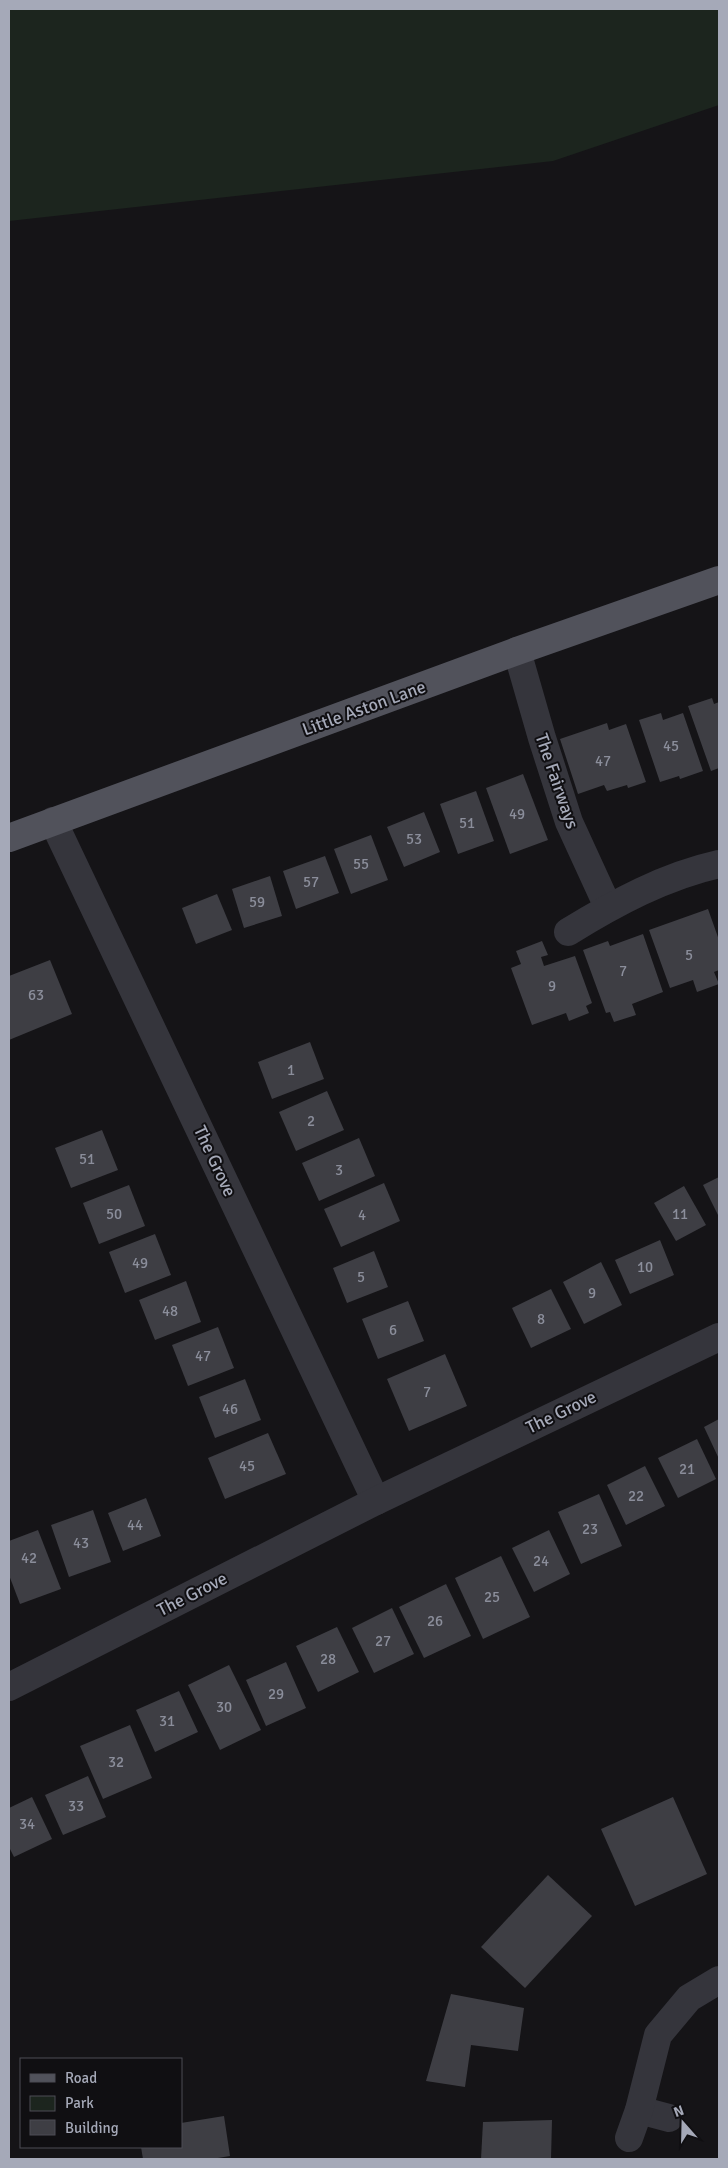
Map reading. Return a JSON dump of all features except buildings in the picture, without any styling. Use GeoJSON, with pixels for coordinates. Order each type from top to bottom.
{"type":"FeatureCollection","features":[{"type":"Feature","properties":{"kind":"main road","name":"Little Aston Lane"},"geometry":{"type":"LineString","coordinates":[[9,838],[518,651],[719,580]]}},
{"type":"Feature","properties":{"kind":"street","name":"The Fairways"},"geometry":{"type":"LineString","coordinates":[[518,651],[542,738],[569,822],[608,906]]}},
{"type":"Feature","properties":{"kind":"street","name":"The Grove"},"geometry":{"type":"LineString","coordinates":[[53,821],[376,1501]]}},
{"type":"Feature","properties":{"kind":"street"},"geometry":{"type":"LineString","coordinates":[[568,932],[608,906],[693,870],[719,864]]}},
{"type":"Feature","properties":{"kind":"street","name":"The Grove"},"geometry":{"type":"LineString","coordinates":[[9,1687],[376,1501],[719,1336]]}},
{"type":"Feature","properties":{"kind":"street"},"geometry":{"type":"LineString","coordinates":[[629,2138],[639,2110],[658,2035],[689,1998],[719,1980]]}},
{"type":"Feature","properties":{"kind":"street"},"geometry":{"type":"LineString","coordinates":[[639,2110],[669,2118]]}},
{"type":"Feature","properties":{"kind":"green space"},"geometry":{"type":"Polygon","coordinates":[[[9,9],[719,9],[719,105],[553,161],[9,221],[9,9]]]}}]}
